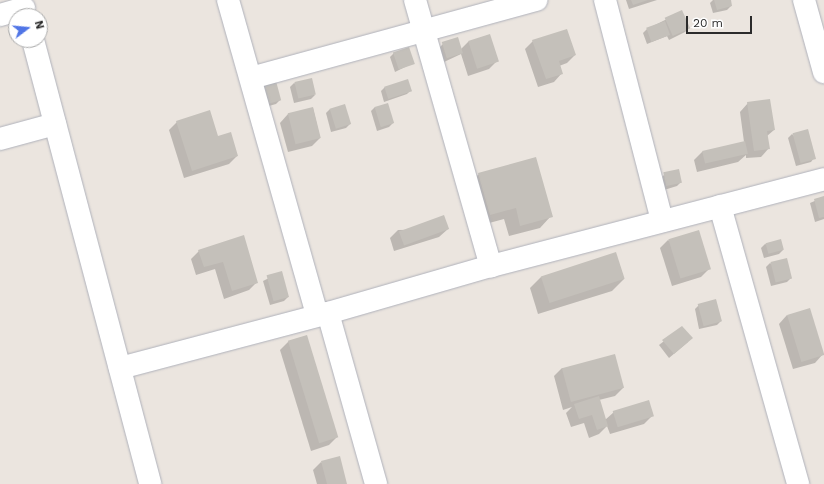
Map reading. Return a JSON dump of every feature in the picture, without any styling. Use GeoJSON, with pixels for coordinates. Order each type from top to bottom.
{"type":"FeatureCollection","features":[{"type":"Feature","properties":{"kind":"street"},"geometry":{"type":"LineString","coordinates":[[228,0],[376,484]]}},
{"type":"Feature","properties":{"kind":"street"},"geometry":{"type":"LineString","coordinates":[[415,0],[422,29],[491,266]]}},
{"type":"Feature","properties":{"kind":"street"},"geometry":{"type":"LineString","coordinates":[[251,78],[422,29],[537,0]]}},
{"type":"Feature","properties":{"kind":"street"},"geometry":{"type":"LineString","coordinates":[[605,0],[662,221]]}},
{"type":"Feature","properties":{"kind":"street"},"geometry":{"type":"LineString","coordinates":[[804,0],[824,72]]}},
{"type":"Feature","properties":{"kind":"street"},"geometry":{"type":"LineString","coordinates":[[35,48],[150,484]]}},
{"type":"Feature","properties":{"kind":"street"},"geometry":{"type":"LineString","coordinates":[[0,139],[55,124]]}},
{"type":"Feature","properties":{"kind":"street"},"geometry":{"type":"LineString","coordinates":[[120,368],[323,314],[491,266],[824,179]]}},
{"type":"Feature","properties":{"kind":"street"},"geometry":{"type":"LineString","coordinates":[[720,206],[798,484]]}},
{"type":"Feature","properties":{"kind":"building"},"geometry":{"type":"Polygon","coordinates":[[[631,0],[648,0],[633,5],[631,0]]]}},
{"type":"Feature","properties":{"kind":"building"},"geometry":{"type":"Polygon","coordinates":[[[714,0],[731,0],[732,6],[717,10],[714,0]]]}},
{"type":"Feature","properties":{"kind":"building"},"geometry":{"type":"Polygon","coordinates":[[[682,10],[690,28],[673,36],[665,18],[682,10]]]}},
{"type":"Feature","properties":{"kind":"building"},"geometry":{"type":"Polygon","coordinates":[[[665,21],[670,35],[651,42],[646,28],[665,21]]]}},
{"type":"Feature","properties":{"kind":"building"},"geometry":{"type":"Polygon","coordinates":[[[567,29],[576,55],[559,61],[563,74],[546,79],[532,40],[567,29]]]}},
{"type":"Feature","properties":{"kind":"building"},"geometry":{"type":"Polygon","coordinates":[[[490,34],[499,62],[477,69],[468,41],[490,34]]]}},
{"type":"Feature","properties":{"kind":"building"},"geometry":{"type":"Polygon","coordinates":[[[458,37],[463,53],[447,58],[442,42],[458,37]]]}},
{"type":"Feature","properties":{"kind":"building"},"geometry":{"type":"Polygon","coordinates":[[[409,47],[415,64],[399,70],[393,53],[409,47]]]}},
{"type":"Feature","properties":{"kind":"building"},"geometry":{"type":"Polygon","coordinates":[[[312,78],[316,95],[298,99],[294,82],[312,78]]]}},
{"type":"Feature","properties":{"kind":"building"},"geometry":{"type":"Polygon","coordinates":[[[408,79],[412,91],[388,99],[384,87],[408,79]]]}},
{"type":"Feature","properties":{"kind":"building"},"geometry":{"type":"Polygon","coordinates":[[[276,81],[281,100],[262,105],[257,86],[276,81]]]}},
{"type":"Feature","properties":{"kind":"building"},"geometry":{"type":"Polygon","coordinates":[[[770,99],[775,130],[767,131],[770,149],[754,151],[747,102],[770,99]]]}},
{"type":"Feature","properties":{"kind":"building"},"geometry":{"type":"Polygon","coordinates":[[[388,103],[394,123],[381,127],[375,107],[388,103]]]}},
{"type":"Feature","properties":{"kind":"building"},"geometry":{"type":"Polygon","coordinates":[[[345,104],[351,124],[336,129],[330,109],[345,104]]]}},
{"type":"Feature","properties":{"kind":"building"},"geometry":{"type":"Polygon","coordinates":[[[313,107],[321,138],[296,144],[288,113],[313,107]]]}},
{"type":"Feature","properties":{"kind":"building"},"geometry":{"type":"Polygon","coordinates":[[[210,110],[218,136],[231,132],[238,156],[192,171],[176,121],[210,110]]]}},
{"type":"Feature","properties":{"kind":"building"},"geometry":{"type":"Polygon","coordinates":[[[808,129],[816,159],[801,163],[793,133],[808,129]]]}},
{"type":"Feature","properties":{"kind":"building"},"geometry":{"type":"Polygon","coordinates":[[[745,141],[748,154],[705,164],[702,151],[745,141]]]}},
{"type":"Feature","properties":{"kind":"building"},"geometry":{"type":"Polygon","coordinates":[[[536,157],[553,217],[520,226],[516,208],[490,215],[478,173],[536,157]]]}},
{"type":"Feature","properties":{"kind":"building"},"geometry":{"type":"Polygon","coordinates":[[[679,169],[682,183],[666,186],[663,172],[679,169]]]}},
{"type":"Feature","properties":{"kind":"building"},"geometry":{"type":"Polygon","coordinates":[[[824,196],[824,217],[819,218],[814,199],[824,196]]]}},
{"type":"Feature","properties":{"kind":"building"},"geometry":{"type":"Polygon","coordinates":[[[444,215],[449,229],[404,246],[399,231],[444,215]]]}},
{"type":"Feature","properties":{"kind":"building"},"geometry":{"type":"Polygon","coordinates":[[[699,230],[711,269],[680,279],[668,239],[699,230]]]}},
{"type":"Feature","properties":{"kind":"building"},"geometry":{"type":"Polygon","coordinates":[[[244,235],[258,283],[232,291],[223,262],[204,267],[198,250],[244,235]]]}},
{"type":"Feature","properties":{"kind":"building"},"geometry":{"type":"Polygon","coordinates":[[[781,239],[784,250],[768,254],[766,243],[781,239]]]}},
{"type":"Feature","properties":{"kind":"building"},"geometry":{"type":"Polygon","coordinates":[[[616,252],[625,279],[550,303],[541,276],[616,252]]]}},
{"type":"Feature","properties":{"kind":"building"},"geometry":{"type":"Polygon","coordinates":[[[787,258],[792,278],[776,282],[771,262],[787,258]]]}},
{"type":"Feature","properties":{"kind":"building"},"geometry":{"type":"Polygon","coordinates":[[[282,271],[289,297],[274,301],[267,275],[282,271]]]}},
{"type":"Feature","properties":{"kind":"building"},"geometry":{"type":"Polygon","coordinates":[[[716,299],[722,321],[704,326],[698,304],[716,299]]]}},
{"type":"Feature","properties":{"kind":"building"},"geometry":{"type":"Polygon","coordinates":[[[810,308],[824,355],[801,362],[787,315],[810,308]]]}},
{"type":"Feature","properties":{"kind":"building"},"geometry":{"type":"Polygon","coordinates":[[[682,326],[693,338],[674,354],[662,340],[682,326]]]}},
{"type":"Feature","properties":{"kind":"building"},"geometry":{"type":"Polygon","coordinates":[[[307,335],[338,437],[319,443],[288,341],[307,335]]]}},
{"type":"Feature","properties":{"kind":"building"},"geometry":{"type":"Polygon","coordinates":[[[615,354],[624,388],[571,402],[562,368],[615,354]]]}},
{"type":"Feature","properties":{"kind":"building"},"geometry":{"type":"Polygon","coordinates":[[[599,396],[608,426],[597,430],[592,415],[579,419],[574,404],[599,396]]]}},
{"type":"Feature","properties":{"kind":"building"},"geometry":{"type":"Polygon","coordinates":[[[649,400],[654,416],[618,427],[613,411],[649,400]]]}},
{"type":"Feature","properties":{"kind":"building"},"geometry":{"type":"Polygon","coordinates":[[[340,456],[347,484],[327,484],[321,461],[340,456]]]}}]}
